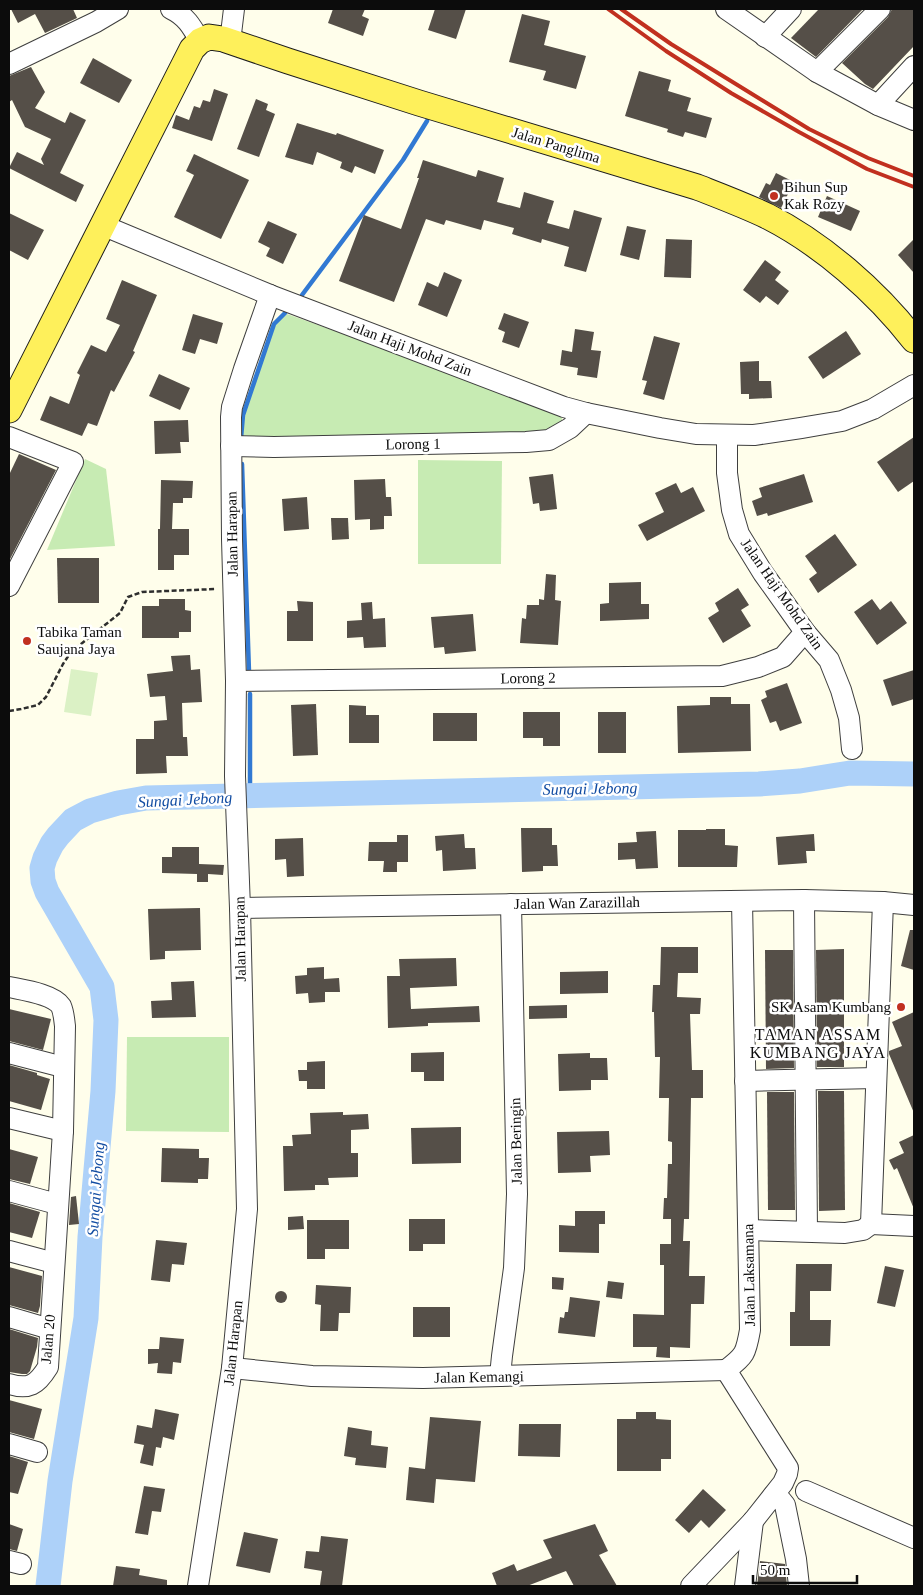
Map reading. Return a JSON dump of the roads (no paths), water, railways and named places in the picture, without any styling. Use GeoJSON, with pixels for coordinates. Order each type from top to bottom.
{"type":"FeatureCollection","features":[{"type":"Feature","properties":{"kind":"main road","name":"Jalan Panglima"},"geometry":{"type":"LineString","coordinates":[[194,24],[209,37],[222,39],[428,106],[670,178],[768,216],[811,243],[843,267],[870,291],[914,340]]}},
{"type":"Feature","properties":{"kind":"main road"},"geometry":{"type":"LineString","coordinates":[[10,406],[192,49],[194,24]]}},
{"type":"Feature","properties":{"kind":"street"},"geometry":{"type":"LineString","coordinates":[[9,64],[96,22],[118,9]]}},
{"type":"Feature","properties":{"kind":"street"},"geometry":{"type":"LineString","coordinates":[[171,9],[180,13],[194,24]]}},
{"type":"Feature","properties":{"kind":"street"},"geometry":{"type":"LineString","coordinates":[[230,42],[234,9]]}},
{"type":"Feature","properties":{"kind":"street"},"geometry":{"type":"LineString","coordinates":[[726,9],[817,72],[878,105],[914,120]]}},
{"type":"Feature","properties":{"kind":"street"},"geometry":{"type":"LineString","coordinates":[[765,37],[792,9]]}},
{"type":"Feature","properties":{"kind":"street"},"geometry":{"type":"LineString","coordinates":[[817,72],[880,9]]}},
{"type":"Feature","properties":{"kind":"street"},"geometry":{"type":"LineString","coordinates":[[878,105],[914,66]]}},
{"type":"Feature","properties":{"kind":"street","name":"Jalan Haji Mohd Zain"},"geometry":{"type":"LineString","coordinates":[[102,225],[270,295],[586,414],[696,434],[763,433],[842,420],[873,409],[914,385]]}},
{"type":"Feature","properties":{"kind":"street","name":"Jalan Harapan"},"geometry":{"type":"LineString","coordinates":[[198,1586],[232,1368],[247,1208],[235,776],[236,681],[232,539],[232,407],[270,295]]}},
{"type":"Feature","properties":{"kind":"street","name":"Lorong 1"},"geometry":{"type":"LineString","coordinates":[[231,446],[274,447],[550,440],[570,428],[586,414]]}},
{"type":"Feature","properties":{"kind":"street","name":"Jalan Haji Mohd Zain"},"geometry":{"type":"LineString","coordinates":[[727,435],[727,473],[732,510],[739,534],[805,632],[829,660],[841,690],[849,718],[852,749]]}},
{"type":"Feature","properties":{"kind":"street"},"geometry":{"type":"LineString","coordinates":[[9,437],[72,462],[9,586]]}},
{"type":"Feature","properties":{"kind":"street","name":"Lorong 2"},"geometry":{"type":"LineString","coordinates":[[236,681],[722,676],[758,667],[783,657],[805,632]]}},
{"type":"Feature","properties":{"kind":"street"},"geometry":{"type":"LineString","coordinates":[[804,900],[807,1231]]}},
{"type":"Feature","properties":{"kind":"street","name":"Jalan Wan Zarazillah"},"geometry":{"type":"LineString","coordinates":[[240,908],[804,900],[883,902],[914,905]]}},
{"type":"Feature","properties":{"kind":"street","name":"Jalan Laksamana"},"geometry":{"type":"LineString","coordinates":[[726,1370],[737,1362],[747,1349],[750,1330],[742,901]]}},
{"type":"Feature","properties":{"kind":"street"},"geometry":{"type":"LineString","coordinates":[[871,1224],[883,902]]}},
{"type":"Feature","properties":{"kind":"street","name":"Jalan Beringin"},"geometry":{"type":"LineString","coordinates":[[500,1376],[514,1268],[517,1194],[511,904]]}},
{"type":"Feature","properties":{"kind":"street","name":"Jalan 20"},"geometry":{"type":"LineString","coordinates":[[9,987],[51,998],[60,1004],[64,1014],[65,1026],[63,1131],[48,1367],[41,1378],[29,1386],[19,1387],[9,1384]]}},
{"type":"Feature","properties":{"kind":"street"},"geometry":{"type":"LineString","coordinates":[[9,1053],[63,1067]]}},
{"type":"Feature","properties":{"kind":"street"},"geometry":{"type":"LineString","coordinates":[[745,1081],[876,1078]]}},
{"type":"Feature","properties":{"kind":"street"},"geometry":{"type":"LineString","coordinates":[[9,1118],[63,1131]]}},
{"type":"Feature","properties":{"kind":"street"},"geometry":{"type":"LineString","coordinates":[[9,1191],[58,1204]]}},
{"type":"Feature","properties":{"kind":"street"},"geometry":{"type":"LineString","coordinates":[[748,1230],[845,1233],[863,1230],[871,1224],[914,1226]]}},
{"type":"Feature","properties":{"kind":"street"},"geometry":{"type":"LineString","coordinates":[[9,1251],[54,1264]]}},
{"type":"Feature","properties":{"kind":"street"},"geometry":{"type":"LineString","coordinates":[[9,1317],[50,1329]]}},
{"type":"Feature","properties":{"kind":"street","name":"Jalan Kemangi"},"geometry":{"type":"LineString","coordinates":[[232,1368],[338,1377],[423,1378],[726,1370]]}},
{"type":"Feature","properties":{"kind":"street"},"geometry":{"type":"LineString","coordinates":[[726,1370],[788,1468],[806,1491],[914,1538]]}},
{"type":"Feature","properties":{"kind":"street"},"geometry":{"type":"LineString","coordinates":[[9,1444],[37,1452]]}},
{"type":"Feature","properties":{"kind":"street"},"geometry":{"type":"LineString","coordinates":[[691,1586],[753,1521],[783,1482],[788,1468]]}},
{"type":"Feature","properties":{"kind":"street"},"geometry":{"type":"LineString","coordinates":[[774,1494],[806,1491]]}},
{"type":"Feature","properties":{"kind":"street"},"geometry":{"type":"LineString","coordinates":[[774,1494],[785,1505],[796,1559],[799,1586]]}},
{"type":"Feature","properties":{"kind":"street"},"geometry":{"type":"LineString","coordinates":[[745,1586],[753,1521]]}},
{"type":"Feature","properties":{"kind":"waterway"},"geometry":{"type":"LineString","coordinates":[[302,295],[403,160],[427,121]]}},
{"type":"Feature","properties":{"kind":"waterway"},"geometry":{"type":"LineString","coordinates":[[241,438],[243,415],[274,324],[285,313]]}},
{"type":"Feature","properties":{"kind":"waterway"},"geometry":{"type":"LineString","coordinates":[[242,464],[249,672]]}},
{"type":"Feature","properties":{"kind":"waterway"},"geometry":{"type":"LineString","coordinates":[[250,694],[250,796]]}},
{"type":"Feature","properties":{"kind":"waterway","name":"Sungai Jebong"},"geometry":{"type":"LineString","coordinates":[[48,1586],[60,1481],[86,1318],[90,1237],[103,1091],[106,1020],[102,987],[47,892],[43,881],[42,868],[45,858],[52,844],[73,820],[90,811],[146,798],[759,784],[800,781],[850,773],[914,774]]}},
{"type":"Feature","properties":{"kind":"railway"},"geometry":{"type":"LineString","coordinates":[[608,9],[666,51],[731,93],[867,169],[914,187]]}},
{"type":"Feature","properties":{"kind":"railway"},"geometry":{"type":"LineString","coordinates":[[621,9],[671,44],[809,129],[868,158],[914,176]]}},
{"type":"Feature","properties":{"kind":"place","name":"Bihun Sup Kak Rozy"},"geometry":{"type":"Point","coordinates":[774,196]}},
{"type":"Feature","properties":{"kind":"place","name":"Tabika Taman Saujana Jaya"},"geometry":{"type":"Point","coordinates":[27,641]}},
{"type":"Feature","properties":{"kind":"place","name":"SK Asam Kumbang"},"geometry":{"type":"Point","coordinates":[901,1007]}},
{"type":"Feature","properties":{"kind":"district","name":"TAMAN ASSAM KUMBANG JAYA"},"geometry":{"type":"Point","coordinates":[818,1043]}}]}
